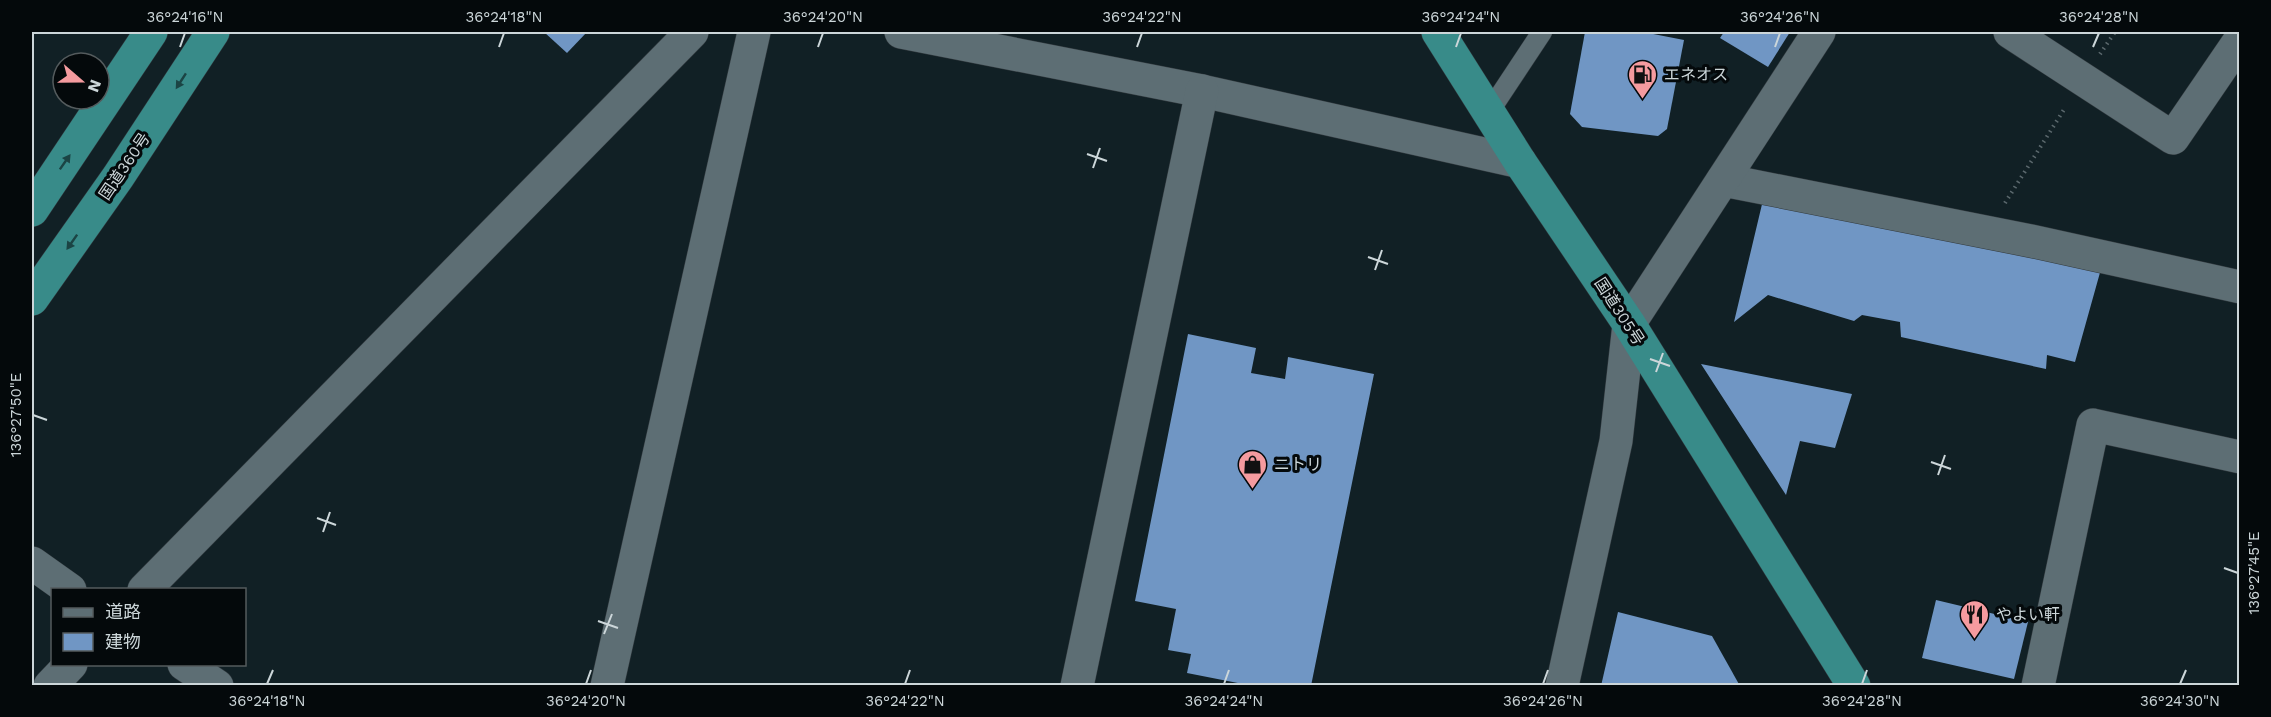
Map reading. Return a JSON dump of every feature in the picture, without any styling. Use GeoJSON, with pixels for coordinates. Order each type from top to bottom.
{"type":"FeatureCollection","features":[{"type":"Feature","properties":{"kind":"highway"},"geometry":{"type":"LineString","coordinates":[[32,210],[151,32]]}},
{"type":"Feature","properties":{"kind":"highway","name":"国道360号"},"geometry":{"type":"LineString","coordinates":[[32,299],[118,177],[213,32]]}},
{"type":"Feature","properties":{"kind":"highway","name":"国道305号"},"geometry":{"type":"LineString","coordinates":[[1438,32],[1520,162],[1629,324],[1854,686]]}},
{"type":"Feature","properties":{"kind":"street"},"geometry":{"type":"LineString","coordinates":[[146,588],[692,32]]}},
{"type":"Feature","properties":{"kind":"street"},"geometry":{"type":"LineString","coordinates":[[608,686],[754,32]]}},
{"type":"Feature","properties":{"kind":"street"},"geometry":{"type":"LineString","coordinates":[[901,32],[1202,91],[1520,162]]}},
{"type":"Feature","properties":{"kind":"street"},"geometry":{"type":"LineString","coordinates":[[1562,686],[1616,441],[1629,324],[1818,32]]}},
{"type":"Feature","properties":{"kind":"street"},"geometry":{"type":"LineString","coordinates":[[2010,32],[2173,138],[2240,40]]}},
{"type":"Feature","properties":{"kind":"street"},"geometry":{"type":"LineString","coordinates":[[1077,686],[1202,91]]}},
{"type":"Feature","properties":{"kind":"street"},"geometry":{"type":"LineString","coordinates":[[1722,180],[2237,282]]}},
{"type":"Feature","properties":{"kind":"street"},"geometry":{"type":"LineString","coordinates":[[2038,686],[2093,425],[2240,458]]}},
{"type":"Feature","properties":{"kind":"street"},"geometry":{"type":"LineString","coordinates":[[32,563],[67,588]]}},
{"type":"Feature","properties":{"kind":"street"},"geometry":{"type":"LineString","coordinates":[[50,686],[69,666]]}},
{"type":"Feature","properties":{"kind":"street"},"geometry":{"type":"LineString","coordinates":[[187,666],[217,686]]}},
{"type":"Feature","properties":{"kind":"lane"},"geometry":{"type":"LineString","coordinates":[[1489,112],[1542,32]]}},
{"type":"Feature","properties":{"kind":"path"},"geometry":{"type":"LineString","coordinates":[[1986,232],[2115,32]]}},
{"type":"Feature","properties":{"kind":"building"},"geometry":{"type":"Polygon","coordinates":[[[544,32],[587,32],[567,53],[544,32]]]}},
{"type":"Feature","properties":{"kind":"building"},"geometry":{"type":"Polygon","coordinates":[[[1585,32],[1643,32],[1684,40],[1667,129],[1658,136],[1582,127],[1570,114],[1585,32]]]}},
{"type":"Feature","properties":{"kind":"building"},"geometry":{"type":"Polygon","coordinates":[[[1724,32],[1790,32],[1768,67],[1720,38],[1724,32]]]}},
{"type":"Feature","properties":{"kind":"building"},"geometry":{"type":"Polygon","coordinates":[[[1763,200],[2101,269],[2075,362],[2047,355],[2046,369],[1901,337],[1900,322],[1862,315],[1854,321],[1768,295],[1734,322],[1763,200]]]}},
{"type":"Feature","properties":{"kind":"building","name":"ニトリ"},"geometry":{"type":"Polygon","coordinates":[[[1188,334],[1256,348],[1251,373],[1285,379],[1288,357],[1374,374],[1311,686],[1253,686],[1187,673],[1191,654],[1168,650],[1176,609],[1135,601],[1188,334]]]}},
{"type":"Feature","properties":{"kind":"building"},"geometry":{"type":"Polygon","coordinates":[[[1701,364],[1852,394],[1835,448],[1800,441],[1786,495],[1701,364]]]}},
{"type":"Feature","properties":{"kind":"building","name":"やよい軒"},"geometry":{"type":"Polygon","coordinates":[[[1936,600],[2028,622],[2014,679],[1922,658],[1936,600]]]}},
{"type":"Feature","properties":{"kind":"building"},"geometry":{"type":"Polygon","coordinates":[[[1618,612],[1712,636],[1740,686],[1601,686],[1618,612]]]}},
{"type":"Feature","properties":{"kind":"place","name":"エネオス"},"geometry":{"type":"Point","coordinates":[1643,100]}},
{"type":"Feature","properties":{"kind":"place","name":"ニトリ"},"geometry":{"type":"Point","coordinates":[1253,490]}},
{"type":"Feature","properties":{"kind":"place","name":"やよい軒"},"geometry":{"type":"Point","coordinates":[1975,640]}}]}
